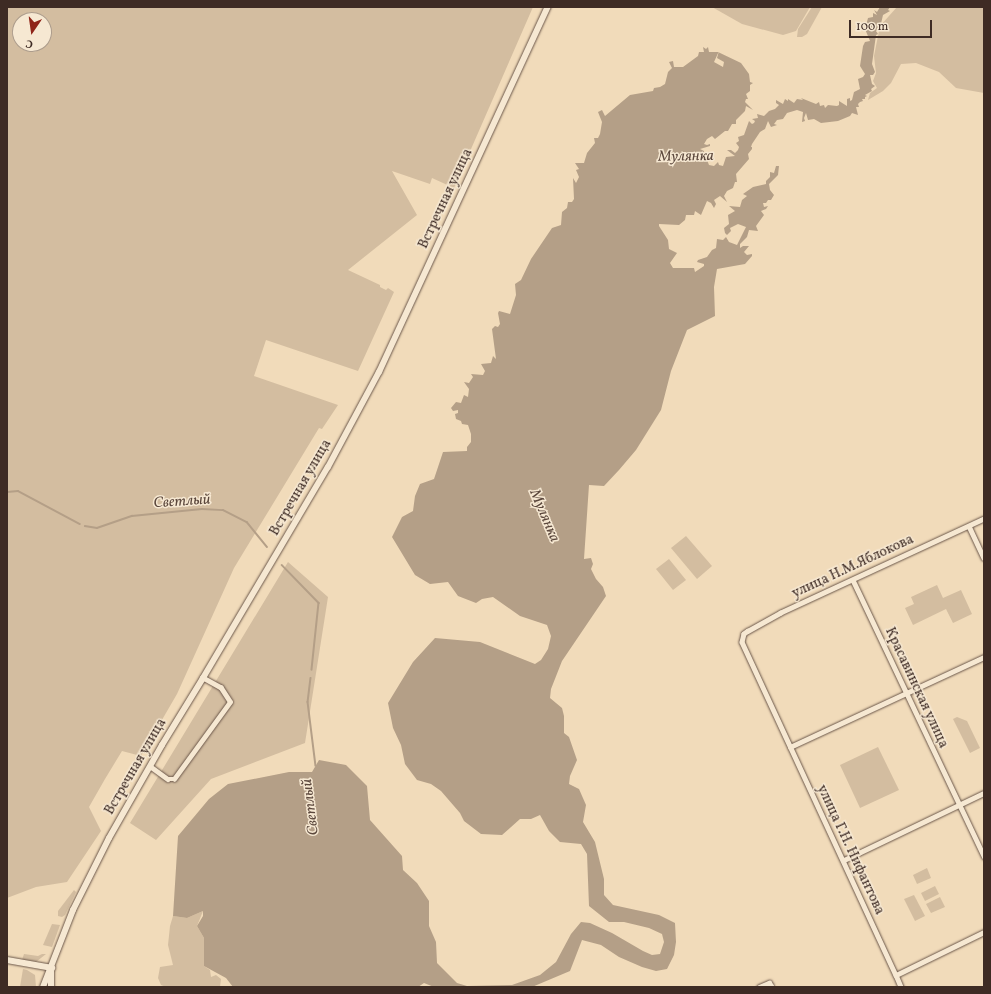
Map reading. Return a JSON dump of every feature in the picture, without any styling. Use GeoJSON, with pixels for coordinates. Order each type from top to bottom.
{"type":"FeatureCollection","features":[{"type":"Feature","properties":{"kind":"main road","name":"Встречная улица"},"geometry":{"type":"LineString","coordinates":[[52,968],[64,932],[81,892],[150,766],[328,467],[379,372],[548,7]]}},
{"type":"Feature","properties":{"kind":"main road"},"geometry":{"type":"LineString","coordinates":[[7,960],[52,968]]}},
{"type":"Feature","properties":{"kind":"main road"},"geometry":{"type":"LineString","coordinates":[[43,987],[52,968]]}},
{"type":"Feature","properties":{"kind":"main road"},"geometry":{"type":"LineString","coordinates":[[51,987],[52,968]]}},
{"type":"Feature","properties":{"kind":"street","name":"улица Н.М.Яблокова"},"geometry":{"type":"LineString","coordinates":[[743,646],[744,634],[753,627],[984,518]]}},
{"type":"Feature","properties":{"kind":"street"},"geometry":{"type":"LineString","coordinates":[[969,526],[984,558]]}},
{"type":"Feature","properties":{"kind":"street","name":"Красавинская улица"},"geometry":{"type":"LineString","coordinates":[[853,580],[984,856]]}},
{"type":"Feature","properties":{"kind":"street","name":"улица Г.Н. Нифантова"},"geometry":{"type":"LineString","coordinates":[[743,646],[844,860],[901,987]]}},
{"type":"Feature","properties":{"kind":"street"},"geometry":{"type":"LineString","coordinates":[[790,747],[906,694],[984,656]]}},
{"type":"Feature","properties":{"kind":"street"},"geometry":{"type":"LineString","coordinates":[[150,766],[168,779],[174,779],[230,702],[221,688],[203,678]]}},
{"type":"Feature","properties":{"kind":"street"},"geometry":{"type":"LineString","coordinates":[[844,860],[984,793]]}},
{"type":"Feature","properties":{"kind":"street"},"geometry":{"type":"LineString","coordinates":[[896,974],[984,932]]}},
{"type":"Feature","properties":{"kind":"street"},"geometry":{"type":"LineString","coordinates":[[759,987],[769,983],[771,985]]}},
{"type":"Feature","properties":{"kind":"shaded area"},"geometry":{"type":"Polygon","coordinates":[[[7,7],[533,7],[454,188],[432,178],[430,184],[392,171],[417,215],[348,270],[380,285],[380,287],[386,290],[388,288],[394,292],[358,371],[266,340],[254,376],[338,405],[322,429],[319,428],[234,568],[177,694],[141,756],[122,751],[89,807],[101,831],[67,882],[36,887],[7,898],[7,7]]]}},
{"type":"Feature","properties":{"kind":"shaded area"},"geometry":{"type":"Polygon","coordinates":[[[712,7],[810,7],[796,31],[783,35],[742,24],[712,7]]]}},
{"type":"Feature","properties":{"kind":"shaded area"},"geometry":{"type":"Polygon","coordinates":[[[812,7],[822,7],[807,34],[802,37],[797,37],[798,29],[812,7]]]}},
{"type":"Feature","properties":{"kind":"shaded area"},"geometry":{"type":"Polygon","coordinates":[[[897,7],[984,7],[984,93],[956,88],[939,72],[916,63],[901,64],[891,83],[883,91],[868,100],[870,93],[877,88],[873,81],[876,73],[874,56],[880,26],[897,7]]]}},
{"type":"Feature","properties":{"kind":"shaded area"},"geometry":{"type":"Polygon","coordinates":[[[686,536],[712,566],[697,579],[671,548],[686,536]]]}},
{"type":"Feature","properties":{"kind":"shaded area"},"geometry":{"type":"Polygon","coordinates":[[[669,559],[686,580],[673,590],[656,569],[669,559]]]}},
{"type":"Feature","properties":{"kind":"shaded area"},"geometry":{"type":"Polygon","coordinates":[[[288,562],[328,597],[305,743],[211,779],[156,840],[130,823],[288,562]]]}},
{"type":"Feature","properties":{"kind":"shaded area"},"geometry":{"type":"Polygon","coordinates":[[[937,585],[943,598],[961,590],[972,614],[953,623],[946,609],[913,625],[905,608],[914,604],[911,597],[937,585]]]}},
{"type":"Feature","properties":{"kind":"shaded area"},"geometry":{"type":"Polygon","coordinates":[[[957,717],[967,721],[980,748],[970,753],[953,719],[957,717]]]}},
{"type":"Feature","properties":{"kind":"shaded area"},"geometry":{"type":"Polygon","coordinates":[[[878,747],[899,790],[860,808],[840,765],[878,747]]]}},
{"type":"Feature","properties":{"kind":"shaded area"},"geometry":{"type":"Polygon","coordinates":[[[927,868],[931,878],[917,884],[913,875],[927,868]]]}},
{"type":"Feature","properties":{"kind":"shaded area"},"geometry":{"type":"Polygon","coordinates":[[[935,886],[939,894],[925,901],[921,893],[935,886]]]}},
{"type":"Feature","properties":{"kind":"shaded area"},"geometry":{"type":"Polygon","coordinates":[[[74,890],[76,892],[65,915],[62,917],[58,916],[58,911],[74,890]]]}},
{"type":"Feature","properties":{"kind":"shaded area"},"geometry":{"type":"Polygon","coordinates":[[[914,895],[925,916],[915,921],[904,899],[914,895]]]}},
{"type":"Feature","properties":{"kind":"shaded area"},"geometry":{"type":"Polygon","coordinates":[[[940,897],[945,907],[931,913],[926,904],[940,897]]]}},
{"type":"Feature","properties":{"kind":"shaded area"},"geometry":{"type":"Polygon","coordinates":[[[203,911],[197,926],[204,938],[204,966],[210,970],[211,977],[216,975],[221,979],[220,987],[166,987],[161,985],[158,978],[160,967],[173,965],[168,945],[170,926],[173,916],[187,918],[203,911]]]}},
{"type":"Feature","properties":{"kind":"shaded area"},"geometry":{"type":"Polygon","coordinates":[[[52,924],[60,925],[52,947],[43,945],[52,924]]]}},
{"type":"Feature","properties":{"kind":"shaded area"},"geometry":{"type":"Polygon","coordinates":[[[24,954],[38,956],[46,954],[36,962],[22,960],[24,954]]]}},
{"type":"Feature","properties":{"kind":"shaded area"},"geometry":{"type":"Polygon","coordinates":[[[23,969],[35,975],[36,987],[20,987],[23,969]]]}},
{"type":"Feature","properties":{"kind":"water","name":"Мулянка"},"geometry":{"type":"Polygon","coordinates":[[[880,7],[890,7],[888,10],[890,11],[883,15],[880,28],[876,31],[878,34],[876,35],[872,64],[875,72],[873,75],[870,75],[872,84],[875,86],[871,89],[872,91],[865,95],[867,96],[865,99],[862,99],[863,101],[858,104],[859,107],[856,107],[858,115],[852,113],[850,116],[838,121],[821,123],[814,119],[808,120],[806,113],[804,118],[805,121],[802,122],[803,112],[797,110],[787,113],[783,119],[777,120],[774,124],[777,125],[771,127],[768,121],[765,129],[760,132],[752,144],[752,149],[748,154],[749,159],[736,174],[737,182],[735,182],[733,188],[727,191],[724,196],[727,202],[720,196],[714,200],[716,204],[714,208],[711,203],[707,201],[701,215],[695,211],[694,215],[686,215],[685,220],[679,225],[659,224],[668,240],[669,249],[677,253],[670,263],[673,268],[694,268],[695,272],[704,266],[704,264],[697,262],[698,260],[707,257],[712,250],[716,248],[717,239],[723,240],[726,237],[729,242],[737,245],[746,227],[738,224],[730,228],[731,231],[727,235],[725,233],[724,228],[729,224],[728,215],[735,211],[729,206],[740,207],[742,200],[747,196],[743,194],[753,187],[766,184],[766,181],[770,177],[770,172],[774,173],[776,166],[779,166],[778,175],[769,184],[770,190],[774,195],[771,200],[763,203],[764,207],[768,206],[766,209],[761,211],[764,215],[756,226],[758,231],[749,230],[747,237],[740,244],[740,248],[743,246],[749,246],[744,252],[747,255],[752,254],[752,256],[745,264],[717,269],[714,287],[715,316],[687,330],[671,371],[661,410],[636,450],[604,486],[589,485],[584,559],[591,558],[593,564],[591,569],[596,579],[603,587],[606,596],[562,661],[551,689],[550,698],[562,708],[564,716],[564,733],[569,737],[577,760],[570,776],[569,784],[579,789],[586,805],[583,822],[595,842],[604,879],[604,895],[613,905],[659,915],[675,923],[676,942],[674,955],[667,969],[656,971],[642,967],[619,957],[601,945],[582,940],[570,971],[532,987],[434,987],[424,983],[418,987],[233,987],[226,978],[204,966],[204,938],[197,926],[203,916],[203,911],[187,918],[173,916],[178,836],[209,799],[228,784],[289,772],[312,772],[319,760],[346,765],[367,786],[370,820],[402,856],[403,870],[417,883],[429,901],[429,926],[436,942],[437,963],[457,983],[467,986],[512,985],[540,975],[556,962],[571,934],[581,922],[590,923],[612,933],[652,955],[660,954],[664,942],[662,934],[649,928],[624,922],[609,922],[589,906],[587,854],[581,844],[560,842],[549,831],[540,815],[531,819],[520,819],[502,835],[481,834],[464,821],[460,813],[441,791],[431,784],[417,780],[405,764],[401,745],[393,728],[388,703],[413,662],[435,638],[480,642],[535,664],[541,660],[548,649],[551,636],[547,625],[520,616],[493,597],[482,599],[476,603],[458,596],[448,582],[430,584],[415,575],[392,537],[402,517],[413,511],[415,496],[420,484],[434,479],[443,452],[467,451],[467,447],[471,442],[471,434],[468,425],[462,424],[461,421],[456,419],[455,414],[458,413],[458,410],[453,411],[451,408],[456,402],[461,403],[464,395],[468,397],[469,389],[464,382],[469,383],[473,377],[471,374],[483,375],[485,371],[481,364],[491,363],[493,356],[496,359],[492,329],[495,326],[498,327],[500,324],[498,313],[499,311],[510,314],[516,295],[515,284],[521,280],[531,259],[552,228],[561,225],[562,212],[567,208],[568,202],[572,202],[574,199],[573,178],[576,183],[579,177],[576,170],[579,169],[575,163],[584,163],[587,153],[595,143],[594,138],[598,138],[600,134],[602,122],[598,112],[602,110],[605,116],[630,95],[653,91],[654,88],[660,87],[665,84],[668,72],[672,68],[669,62],[673,61],[674,67],[683,67],[698,56],[699,52],[704,52],[703,47],[706,49],[708,47],[709,52],[718,52],[741,63],[749,74],[750,82],[753,83],[750,85],[750,91],[746,94],[748,99],[746,99],[745,102],[753,110],[746,106],[745,111],[736,120],[736,124],[732,124],[728,131],[725,131],[715,139],[712,136],[707,139],[704,144],[710,144],[710,146],[700,149],[704,151],[704,159],[707,160],[709,165],[714,166],[718,162],[719,165],[723,166],[726,157],[735,156],[727,150],[731,150],[735,153],[738,150],[739,147],[736,143],[739,141],[738,137],[744,135],[749,121],[752,124],[755,121],[752,119],[758,118],[757,114],[764,116],[769,111],[775,109],[779,105],[776,103],[776,100],[783,104],[785,99],[788,101],[788,99],[794,103],[797,99],[803,100],[801,98],[816,104],[819,102],[820,106],[824,105],[825,108],[828,105],[839,105],[839,101],[847,106],[847,99],[850,98],[850,101],[852,100],[854,92],[860,89],[858,79],[863,77],[865,74],[860,66],[863,46],[865,42],[870,41],[865,29],[868,18],[873,17],[873,13],[877,15],[874,10],[877,12],[880,7]]]}},
{"type":"Feature","properties":{"kind":"pier"},"geometry":{"type":"Polygon","coordinates":[[[719,51],[717,58],[724,62],[723,67],[714,62],[719,51]]]}},
{"type":"Feature","properties":{"kind":"waterway"},"geometry":{"type":"LineString","coordinates":[[7,492],[18,491],[80,524]]}},
{"type":"Feature","properties":{"kind":"waterway","name":"Светлый"},"geometry":{"type":"LineString","coordinates":[[85,526],[97,528],[132,516],[202,509],[223,510],[247,522],[267,547]]}},
{"type":"Feature","properties":{"kind":"waterway","name":"Светлый"},"geometry":{"type":"LineString","coordinates":[[282,565],[319,603],[312,670]]}},
{"type":"Feature","properties":{"kind":"waterway","name":"Светлый"},"geometry":{"type":"LineString","coordinates":[[311,678],[308,702],[316,766]]}}]}
